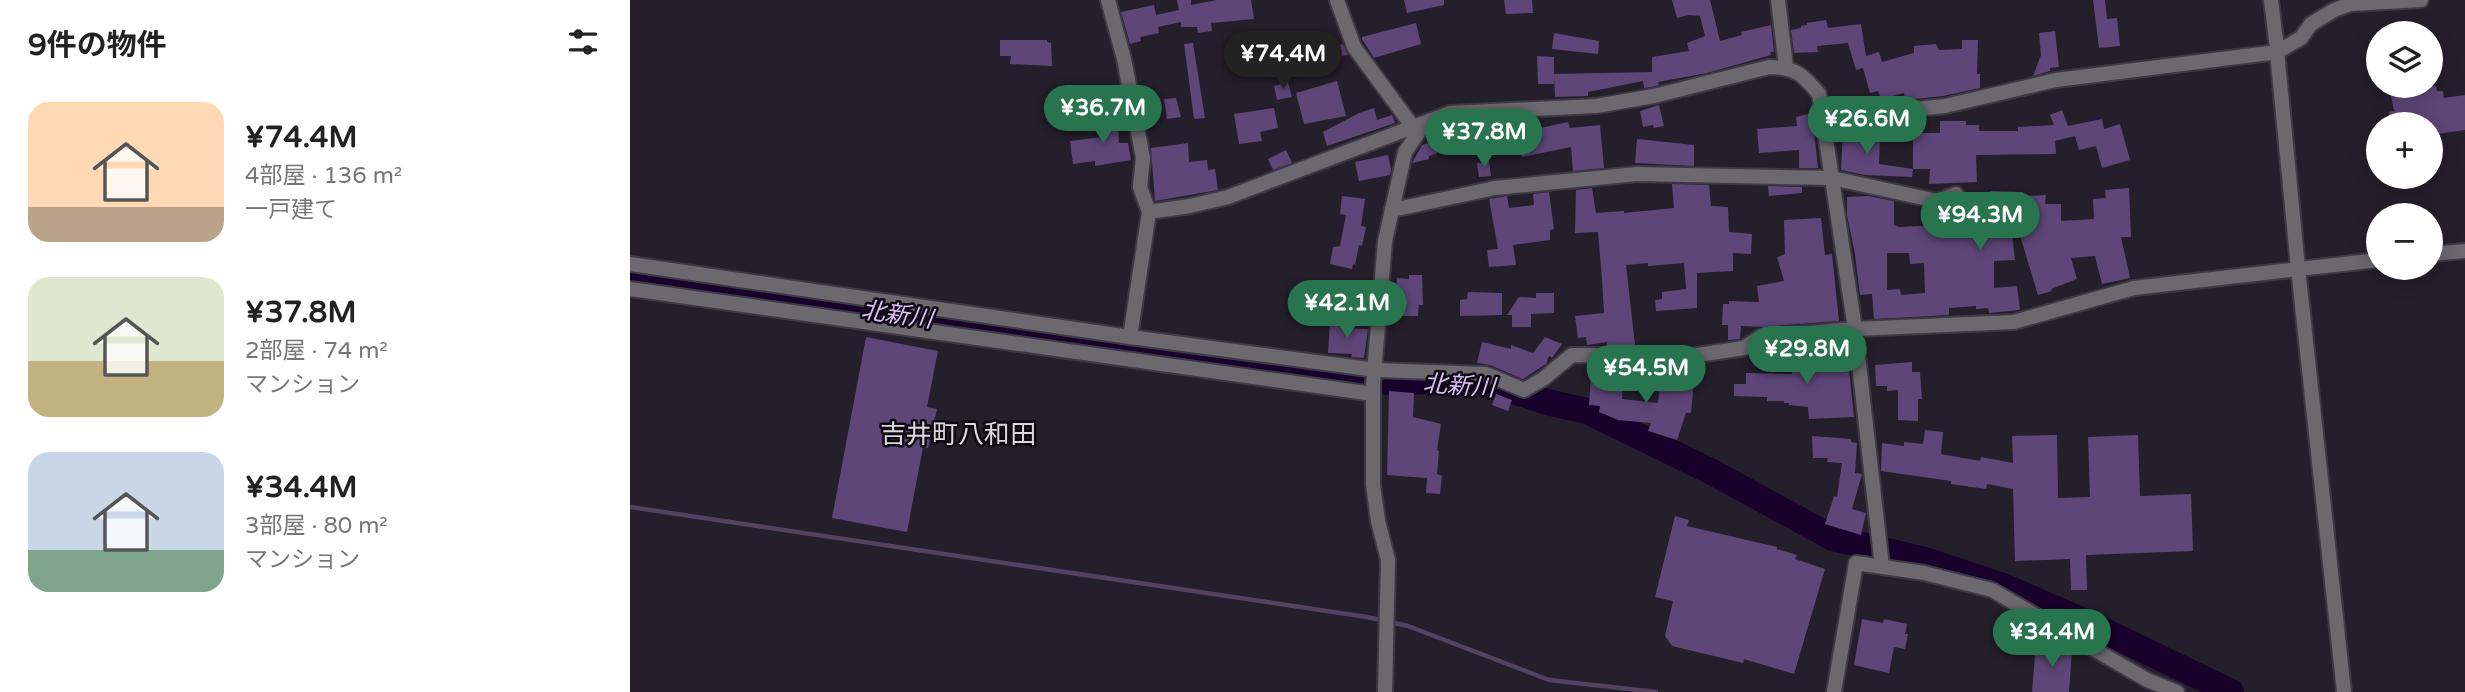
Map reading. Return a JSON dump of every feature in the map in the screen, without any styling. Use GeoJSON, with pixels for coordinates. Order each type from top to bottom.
{"type":"FeatureCollection","features":[{"type":"Feature","properties":{"kind":"street"},"geometry":{"type":"LineString","coordinates":[[1108,0],[1124,59],[1143,158],[1140,187],[1149,212],[1130,337]]}},
{"type":"Feature","properties":{"kind":"street"},"geometry":{"type":"LineString","coordinates":[[1337,0],[1354,47],[1419,125]]}},
{"type":"Feature","properties":{"kind":"street"},"geometry":{"type":"LineString","coordinates":[[1778,0],[1786,67]]}},
{"type":"Feature","properties":{"kind":"street"},"geometry":{"type":"LineString","coordinates":[[2271,0],[2344,692]]}},
{"type":"Feature","properties":{"kind":"street"},"geometry":{"type":"LineString","coordinates":[[1821,108],[1906,110],[1945,106],[2056,80],[2278,51],[2301,38],[2311,24],[2334,10],[2351,4],[2421,0]]}},
{"type":"Feature","properties":{"kind":"street"},"geometry":{"type":"LineString","coordinates":[[1149,212],[1227,197],[1450,113],[1596,106],[1654,96],[1769,67],[1786,67],[1807,80],[1819,94],[1855,329],[1876,529],[1882,562]]}},
{"type":"Feature","properties":{"kind":"street"},"geometry":{"type":"LineString","coordinates":[[1385,692],[1388,560],[1378,521],[1373,485],[1373,390],[1385,241],[1405,152],[1419,125]]}},
{"type":"Feature","properties":{"kind":"street"},"geometry":{"type":"LineString","coordinates":[[1392,210],[1495,188],[1637,174],[1832,178],[1937,201],[1956,194]]}},
{"type":"Feature","properties":{"kind":"street"},"geometry":{"type":"LineString","coordinates":[[2443,253],[2465,251]]}},
{"type":"Feature","properties":{"kind":"street"},"geometry":{"type":"LineString","coordinates":[[630,264],[1376,370],[1486,374],[1524,390],[1544,379],[1572,355],[1691,356],[1744,348],[1760,337],[1855,329],[2014,322],[2134,288],[2366,261]]}},
{"type":"Feature","properties":{"kind":"street"},"geometry":{"type":"LineString","coordinates":[[630,289],[1373,390]]}},
{"type":"Feature","properties":{"kind":"street"},"geometry":{"type":"LineString","coordinates":[[1833,692],[1856,563],[1882,562],[1992,590],[2147,686],[2176,692]]}},
{"type":"Feature","properties":{"kind":"building"},"geometry":{"type":"Polygon","coordinates":[[[1177,0],[1191,0],[1191,5],[1217,0],[1251,0],[1254,19],[1211,23],[1212,31],[1198,33],[1197,27],[1181,27],[1181,22],[1158,27],[1159,33],[1140,37],[1141,41],[1130,44],[1121,12],[1154,5],[1156,15],[1179,10],[1177,0]]]}},
{"type":"Feature","properties":{"kind":"building"},"geometry":{"type":"Polygon","coordinates":[[[1404,0],[1444,0],[1444,5],[1407,13],[1404,0]]]}},
{"type":"Feature","properties":{"kind":"building"},"geometry":{"type":"Polygon","coordinates":[[[1504,0],[1532,0],[1533,13],[1506,14],[1504,0]]]}},
{"type":"Feature","properties":{"kind":"building"},"geometry":{"type":"Polygon","coordinates":[[[1672,0],[1710,0],[1720,41],[1742,35],[1741,32],[1771,25],[1774,52],[1707,73],[1658,82],[1659,85],[1652,87],[1644,88],[1643,81],[1588,92],[1588,96],[1555,97],[1554,74],[1652,72],[1652,57],[1689,51],[1687,43],[1705,36],[1700,16],[1677,18],[1672,0]]]}},
{"type":"Feature","properties":{"kind":"building"},"geometry":{"type":"Polygon","coordinates":[[[2093,0],[2105,0],[2107,19],[2117,18],[2120,46],[2099,48],[2093,0]]]}},
{"type":"Feature","properties":{"kind":"building"},"geometry":{"type":"Polygon","coordinates":[[[1826,20],[1828,28],[1861,24],[1866,56],[1879,52],[1882,62],[1914,53],[1914,46],[1936,44],[1939,50],[1962,49],[1962,40],[1978,40],[1977,74],[1980,74],[1980,88],[1943,96],[1905,100],[1904,93],[1881,99],[1878,91],[1870,93],[1863,68],[1856,70],[1848,43],[1817,46],[1818,52],[1794,53],[1791,30],[1801,28],[1807,23],[1826,20]]]}},
{"type":"Feature","properties":{"kind":"building"},"geometry":{"type":"Polygon","coordinates":[[[1416,23],[1421,44],[1374,58],[1362,39],[1362,37],[1416,23]]]}},
{"type":"Feature","properties":{"kind":"building"},"geometry":{"type":"Polygon","coordinates":[[[2055,31],[2059,67],[2033,76],[2041,55],[2039,33],[2055,31]]]}},
{"type":"Feature","properties":{"kind":"building"},"geometry":{"type":"Polygon","coordinates":[[[1323,33],[1329,47],[1343,44],[1348,55],[1315,60],[1313,56],[1297,60],[1293,41],[1323,33]]]}},
{"type":"Feature","properties":{"kind":"building"},"geometry":{"type":"Polygon","coordinates":[[[1554,33],[1599,41],[1598,54],[1552,49],[1554,33]]]}},
{"type":"Feature","properties":{"kind":"building"},"geometry":{"type":"Polygon","coordinates":[[[1000,40],[1047,40],[1051,43],[1052,66],[1010,64],[1011,56],[1000,56],[1000,40]]]}},
{"type":"Feature","properties":{"kind":"building"},"geometry":{"type":"Polygon","coordinates":[[[1193,43],[1205,118],[1194,119],[1184,44],[1193,43]]]}},
{"type":"Feature","properties":{"kind":"building"},"geometry":{"type":"Polygon","coordinates":[[[1537,56],[1554,57],[1554,84],[1538,84],[1537,56]]]}},
{"type":"Feature","properties":{"kind":"building"},"geometry":{"type":"Polygon","coordinates":[[[1337,81],[1346,116],[1304,124],[1296,93],[1337,81]]]}},
{"type":"Feature","properties":{"kind":"building"},"geometry":{"type":"Polygon","coordinates":[[[1288,82],[1292,97],[1277,100],[1274,86],[1288,82]]]}},
{"type":"Feature","properties":{"kind":"building"},"geometry":{"type":"Polygon","coordinates":[[[2443,91],[2444,98],[2465,95],[2465,130],[2443,133],[2443,112],[2389,112],[2394,111],[2391,98],[2443,98],[2443,91]]]}},
{"type":"Feature","properties":{"kind":"building"},"geometry":{"type":"Polygon","coordinates":[[[1176,98],[1181,117],[1167,119],[1164,99],[1176,98]]]}},
{"type":"Feature","properties":{"kind":"building"},"geometry":{"type":"Polygon","coordinates":[[[1659,105],[1664,126],[1643,127],[1640,111],[1659,105]]]}},
{"type":"Feature","properties":{"kind":"building"},"geometry":{"type":"Polygon","coordinates":[[[1274,108],[1278,128],[1260,132],[1262,141],[1239,144],[1234,114],[1274,108]]]}},
{"type":"Feature","properties":{"kind":"building"},"geometry":{"type":"Polygon","coordinates":[[[1374,108],[1377,120],[1392,115],[1395,123],[1327,146],[1323,132],[1374,108]]]}},
{"type":"Feature","properties":{"kind":"building"},"geometry":{"type":"Polygon","coordinates":[[[2062,110],[2068,126],[2102,119],[2104,129],[2120,124],[2130,160],[2102,168],[2096,146],[2079,150],[2075,136],[2055,141],[2056,154],[1976,155],[1977,182],[1929,184],[1930,169],[1913,169],[1913,133],[1940,133],[1940,121],[1966,121],[1966,125],[1979,125],[1979,131],[2018,131],[2018,127],[2054,125],[2050,115],[2062,110]]]}},
{"type":"Feature","properties":{"kind":"building"},"geometry":{"type":"Polygon","coordinates":[[[1812,113],[1818,168],[1799,168],[1799,150],[1759,153],[1757,129],[1797,126],[1796,117],[1812,113]]]}},
{"type":"Feature","properties":{"kind":"building"},"geometry":{"type":"Polygon","coordinates":[[[1100,117],[1125,117],[1127,128],[1118,129],[1119,143],[1128,143],[1131,160],[1095,166],[1095,161],[1073,164],[1070,141],[1102,137],[1100,117]]]}},
{"type":"Feature","properties":{"kind":"building"},"geometry":{"type":"Polygon","coordinates":[[[1568,122],[1570,128],[1600,125],[1604,168],[1573,171],[1571,147],[1522,157],[1517,133],[1568,122]]]}},
{"type":"Feature","properties":{"kind":"building"},"geometry":{"type":"Polygon","coordinates":[[[1843,130],[1872,132],[1871,136],[1880,136],[1879,164],[1913,169],[1912,177],[1865,175],[1841,170],[1843,130]]]}},
{"type":"Feature","properties":{"kind":"building"},"geometry":{"type":"Polygon","coordinates":[[[1458,134],[1436,154],[1429,156],[1429,159],[1412,163],[1422,145],[1458,134]]]}},
{"type":"Feature","properties":{"kind":"building"},"geometry":{"type":"Polygon","coordinates":[[[1637,139],[1694,145],[1694,166],[1635,163],[1637,139]]]}},
{"type":"Feature","properties":{"kind":"building"},"geometry":{"type":"Polygon","coordinates":[[[1188,143],[1189,162],[1207,160],[1208,170],[1215,169],[1218,190],[1155,201],[1151,148],[1188,143]]]}},
{"type":"Feature","properties":{"kind":"building"},"geometry":{"type":"Polygon","coordinates":[[[1286,150],[1292,163],[1273,170],[1268,159],[1286,150]]]}},
{"type":"Feature","properties":{"kind":"building"},"geometry":{"type":"Polygon","coordinates":[[[1388,155],[1390,175],[1359,181],[1355,162],[1388,155]]]}},
{"type":"Feature","properties":{"kind":"building"},"geometry":{"type":"Polygon","coordinates":[[[1489,161],[1491,176],[1479,177],[1477,163],[1489,161]]]}},
{"type":"Feature","properties":{"kind":"building"},"geometry":{"type":"Polygon","coordinates":[[[1672,184],[1709,185],[1711,206],[1728,207],[1729,232],[1752,234],[1751,254],[1733,253],[1733,271],[1697,273],[1697,308],[1656,311],[1655,300],[1662,299],[1662,292],[1686,289],[1684,263],[1626,265],[1635,345],[1607,346],[1607,342],[1587,345],[1586,337],[1578,338],[1575,316],[1604,313],[1602,279],[1598,232],[1575,233],[1576,190],[1592,188],[1596,213],[1624,213],[1674,208],[1672,184]]]}},
{"type":"Feature","properties":{"kind":"building"},"geometry":{"type":"Polygon","coordinates":[[[1768,186],[1802,187],[1802,193],[1769,196],[1768,186]]]}},
{"type":"Feature","properties":{"kind":"building"},"geometry":{"type":"Polygon","coordinates":[[[2129,188],[2131,237],[2121,237],[2130,278],[2102,284],[2095,256],[2071,258],[2077,279],[2038,295],[2019,232],[2012,233],[2015,260],[1994,261],[1994,288],[2017,286],[2020,310],[1989,313],[1988,308],[1976,309],[1976,306],[1949,308],[1949,315],[1874,319],[1872,294],[1860,295],[1847,215],[1847,197],[1868,196],[1894,201],[1894,225],[1899,227],[1958,224],[1960,203],[1989,206],[1990,191],[2023,192],[2024,196],[2046,195],[2045,204],[2061,204],[2061,221],[2094,219],[2093,199],[2106,198],[2105,190],[2129,188]],[[1887,253],[1887,290],[1900,289],[1901,295],[1925,293],[1924,263],[1910,264],[1909,253],[1887,253]]]}},
{"type":"Feature","properties":{"kind":"building"},"geometry":{"type":"Polygon","coordinates":[[[1549,192],[1554,229],[1550,230],[1550,240],[1513,245],[1516,265],[1489,267],[1487,250],[1498,249],[1489,199],[1507,196],[1509,208],[1534,205],[1533,194],[1549,192]]]}},
{"type":"Feature","properties":{"kind":"building"},"geometry":{"type":"Polygon","coordinates":[[[1342,196],[1365,199],[1361,226],[1366,227],[1362,246],[1359,245],[1352,269],[1330,264],[1333,247],[1340,246],[1346,215],[1340,214],[1342,196]]]}},
{"type":"Feature","properties":{"kind":"building"},"geometry":{"type":"Polygon","coordinates":[[[1821,218],[1825,255],[1832,254],[1839,321],[1763,327],[1741,326],[1740,339],[1728,340],[1728,325],[1722,325],[1723,304],[1729,304],[1729,301],[1759,302],[1757,286],[1784,281],[1777,257],[1785,254],[1784,220],[1821,218]]]}},
{"type":"Feature","properties":{"kind":"building"},"geometry":{"type":"Polygon","coordinates":[[[1409,275],[1422,275],[1423,305],[1419,305],[1418,316],[1388,316],[1390,302],[1395,303],[1397,278],[1409,279],[1409,275]]]}},
{"type":"Feature","properties":{"kind":"building"},"geometry":{"type":"Polygon","coordinates":[[[1468,292],[1502,293],[1502,315],[1460,316],[1460,300],[1467,299],[1468,292]]]}},
{"type":"Feature","properties":{"kind":"building"},"geometry":{"type":"Polygon","coordinates":[[[1536,293],[1554,293],[1554,313],[1531,314],[1531,327],[1512,327],[1512,315],[1507,315],[1519,297],[1536,298],[1536,293]]]}},
{"type":"Feature","properties":{"kind":"building"},"geometry":{"type":"Polygon","coordinates":[[[1330,321],[1346,322],[1346,328],[1368,329],[1364,358],[1351,357],[1352,354],[1328,353],[1330,321]]]}},
{"type":"Feature","properties":{"kind":"building"},"geometry":{"type":"Polygon","coordinates":[[[866,337],[938,351],[927,407],[937,409],[928,448],[923,447],[907,532],[832,518],[866,337]]]}},
{"type":"Feature","properties":{"kind":"building"},"geometry":{"type":"Polygon","coordinates":[[[1545,337],[1562,344],[1552,358],[1549,356],[1546,364],[1523,379],[1490,365],[1477,363],[1482,342],[1511,349],[1511,345],[1533,353],[1545,337]]]}},
{"type":"Feature","properties":{"kind":"building"},"geometry":{"type":"Polygon","coordinates":[[[1847,350],[1854,417],[1809,419],[1808,407],[1789,405],[1784,401],[1767,401],[1767,397],[1734,396],[1734,384],[1746,384],[1746,373],[1792,374],[1791,351],[1805,351],[1805,360],[1836,358],[1835,351],[1847,350]]]}},
{"type":"Feature","properties":{"kind":"building"},"geometry":{"type":"Polygon","coordinates":[[[1912,362],[1912,372],[1920,372],[1922,399],[1918,399],[1918,421],[1898,420],[1898,390],[1887,391],[1887,386],[1876,386],[1875,365],[1912,362]]]}},
{"type":"Feature","properties":{"kind":"building"},"geometry":{"type":"Polygon","coordinates":[[[1591,376],[1607,378],[1606,383],[1623,385],[1622,399],[1658,403],[1661,378],[1694,382],[1691,413],[1686,413],[1677,440],[1648,431],[1651,423],[1618,420],[1599,412],[1600,406],[1589,405],[1591,376]]]}},
{"type":"Feature","properties":{"kind":"building"},"geometry":{"type":"Polygon","coordinates":[[[1389,391],[1414,393],[1413,417],[1441,424],[1437,450],[1437,474],[1442,476],[1440,494],[1426,493],[1427,478],[1387,475],[1389,391]]]}},
{"type":"Feature","properties":{"kind":"building"},"geometry":{"type":"Polygon","coordinates":[[[1496,394],[1512,400],[1508,411],[1492,405],[1496,394]]]}},
{"type":"Feature","properties":{"kind":"building"},"geometry":{"type":"Polygon","coordinates":[[[1925,430],[1943,432],[1941,454],[1980,461],[1981,457],[2013,463],[2012,436],[2057,435],[2058,498],[2090,497],[2088,437],[2138,435],[2140,496],[2191,494],[2193,551],[2086,555],[2087,590],[2071,590],[2070,559],[2015,561],[2013,489],[1987,484],[1986,489],[1881,471],[1882,443],[1904,446],[1904,442],[1923,444],[1925,430]]]}},
{"type":"Feature","properties":{"kind":"building"},"geometry":{"type":"Polygon","coordinates":[[[1812,436],[1851,439],[1851,442],[1857,443],[1855,473],[1862,474],[1852,509],[1866,513],[1861,535],[1825,524],[1834,496],[1837,497],[1842,463],[1827,462],[1828,458],[1813,458],[1812,436]]]}},
{"type":"Feature","properties":{"kind":"building"},"geometry":{"type":"Polygon","coordinates":[[[1675,516],[1689,520],[1687,526],[1777,547],[1797,555],[1795,559],[1825,569],[1794,674],[1744,659],[1743,663],[1672,646],[1665,636],[1673,601],[1655,597],[1675,516]]]}},
{"type":"Feature","properties":{"kind":"building"},"geometry":{"type":"Polygon","coordinates":[[[1862,619],[1883,623],[1884,619],[1907,624],[1905,649],[1894,647],[1889,673],[1854,665],[1862,619]]]}},
{"type":"Feature","properties":{"kind":"building"},"geometry":{"type":"Polygon","coordinates":[[[2036,644],[2072,650],[2069,692],[2032,692],[2036,644]]]}},
{"type":"Feature","properties":{"kind":"waterway","name":"北新川"},"geometry":{"type":"LineString","coordinates":[[630,278],[1390,382],[1466,380],[1487,383],[1587,411],[1712,472],[1833,538],[1928,561],[2003,586],[2090,624],[2231,692]]}},
{"type":"Feature","properties":{"kind":"waterway"},"geometry":{"type":"LineString","coordinates":[[630,507],[1367,617],[1408,626],[1549,680],[1656,692]]}},
{"type":"Feature","properties":{"kind":"district","name":"吉井町八和田"},"geometry":{"type":"Point","coordinates":[958,434]}}]}
